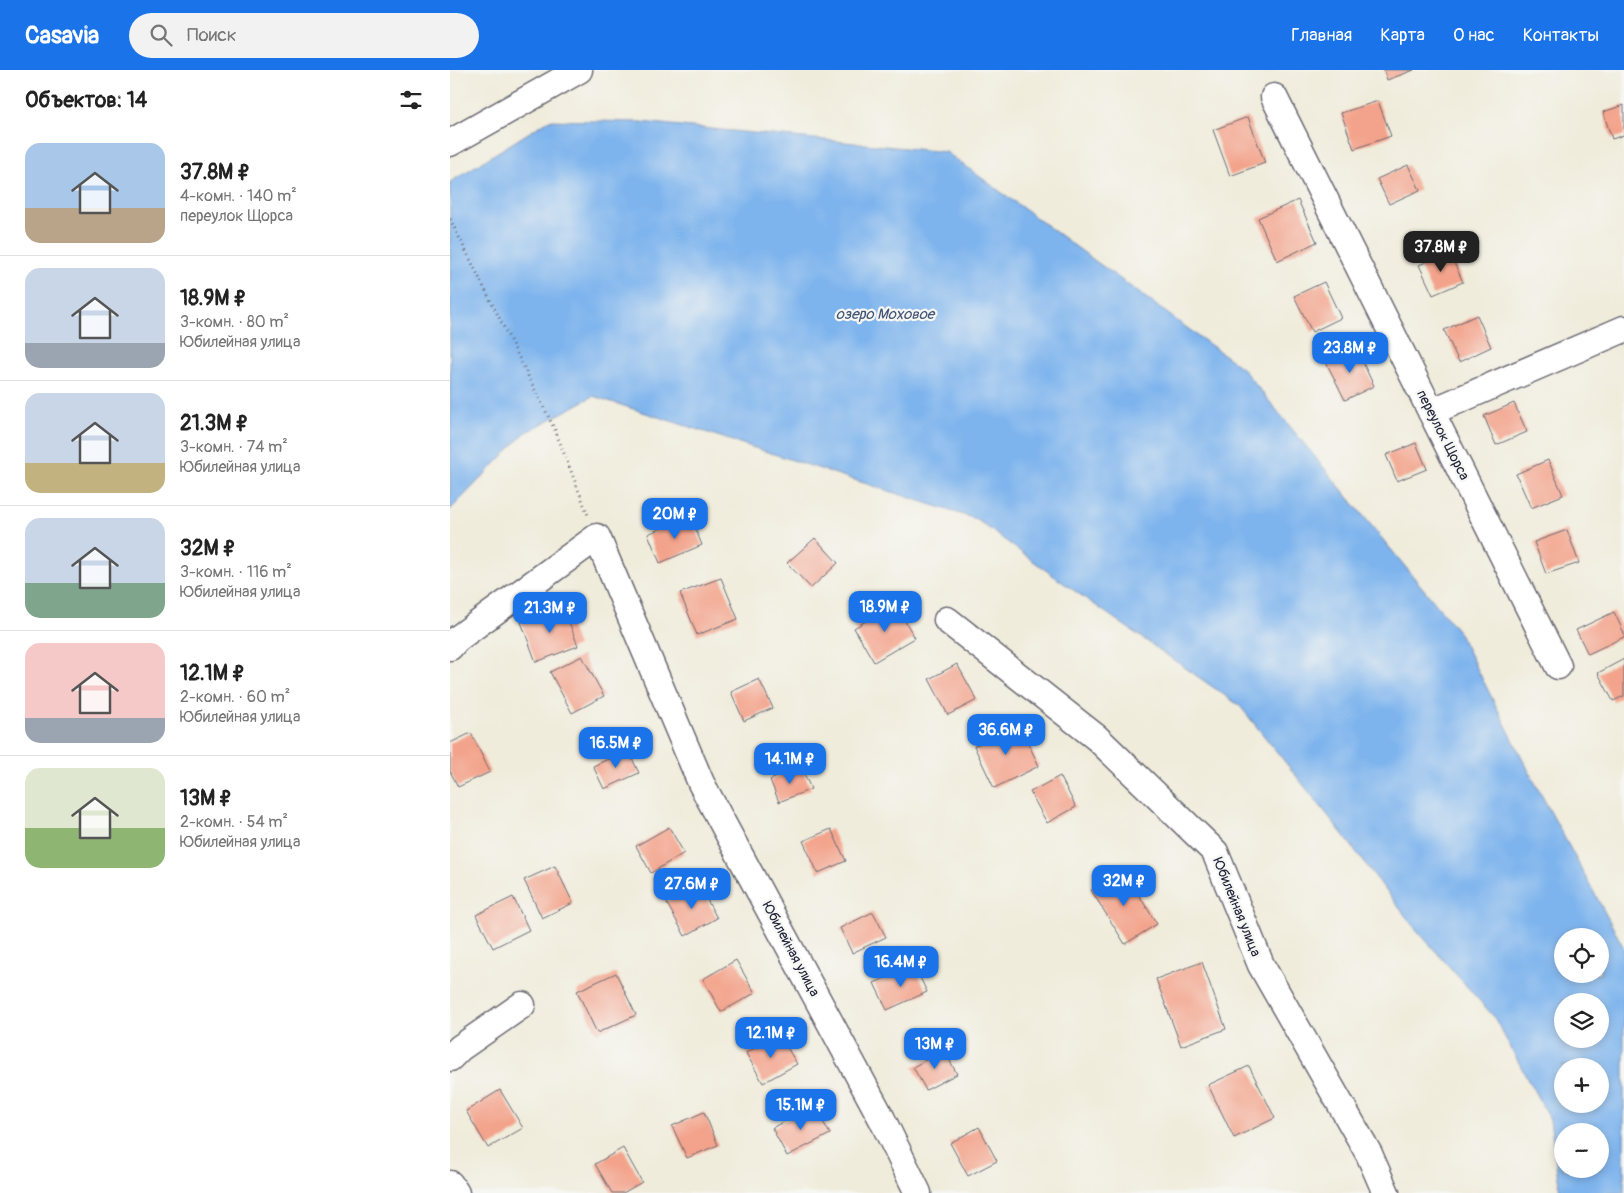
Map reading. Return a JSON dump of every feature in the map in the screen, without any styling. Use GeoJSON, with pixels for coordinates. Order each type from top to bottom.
{"type":"FeatureCollection","features":[{"type":"Feature","properties":{"kind":"street"},"geometry":{"type":"LineString","coordinates":[[450,142],[579,70]]}},
{"type":"Feature","properties":{"kind":"street","name":"переулок Щорса"},"geometry":{"type":"LineString","coordinates":[[1274,97],[1558,666]]}},
{"type":"Feature","properties":{"kind":"street"},"geometry":{"type":"LineString","coordinates":[[1431,412],[1624,330]]}},
{"type":"Feature","properties":{"kind":"street"},"geometry":{"type":"LineString","coordinates":[[450,647],[457,639],[597,537]]}},
{"type":"Feature","properties":{"kind":"street","name":"Юбилейная улица"},"geometry":{"type":"LineString","coordinates":[[597,537],[702,783],[882,1119],[918,1193]]}},
{"type":"Feature","properties":{"kind":"street","name":"Юбилейная улица"},"geometry":{"type":"LineString","coordinates":[[947,620],[1097,738],[1215,852],[1261,965],[1369,1154],[1386,1193]]}},
{"type":"Feature","properties":{"kind":"street"},"geometry":{"type":"LineString","coordinates":[[450,1058],[460,1048],[522,1005]]}},
{"type":"Feature","properties":{"kind":"street"},"geometry":{"type":"LineString","coordinates":[[450,1184],[456,1193]]}},
{"type":"Feature","properties":{"kind":"path"},"geometry":{"type":"LineString","coordinates":[[450,219],[555,430],[597,537]]}},
{"type":"Feature","properties":{"kind":"water","name":"озеро Моховое"},"geometry":{"type":"Polygon","coordinates":[[[549,120],[641,122],[946,152],[1242,368],[1458,631],[1535,783],[1624,948],[1624,1193],[1560,1193],[1558,1178],[1609,1178],[1609,1123],[1554,1123],[1554,1149],[1550,1120],[1494,1017],[1414,927],[1240,706],[1062,582],[976,519],[593,396],[525,433],[450,510],[450,182],[549,120]]]}},
{"type":"Feature","properties":{"kind":"building"},"geometry":{"type":"Polygon","coordinates":[[[1384,70],[1414,70],[1387,80],[1384,70]]]}},
{"type":"Feature","properties":{"kind":"building"},"geometry":{"type":"Polygon","coordinates":[[[1378,101],[1391,136],[1354,149],[1341,113],[1378,101]]]}},
{"type":"Feature","properties":{"kind":"building"},"geometry":{"type":"Polygon","coordinates":[[[1624,105],[1624,135],[1612,139],[1603,112],[1624,105]]]}},
{"type":"Feature","properties":{"kind":"building"},"geometry":{"type":"Polygon","coordinates":[[[1248,117],[1265,163],[1230,176],[1213,130],[1248,117]]]}},
{"type":"Feature","properties":{"kind":"building"},"geometry":{"type":"Polygon","coordinates":[[[1408,165],[1420,190],[1389,204],[1377,179],[1408,165]]]}},
{"type":"Feature","properties":{"kind":"building"},"geometry":{"type":"Polygon","coordinates":[[[1298,200],[1317,242],[1277,261],[1258,218],[1298,200]]]}},
{"type":"Feature","properties":{"kind":"building"},"geometry":{"type":"Polygon","coordinates":[[[1449,252],[1463,282],[1433,295],[1419,265],[1449,252]]]}},
{"type":"Feature","properties":{"kind":"building"},"geometry":{"type":"Polygon","coordinates":[[[1324,282],[1341,318],[1312,332],[1294,296],[1324,282]]]}},
{"type":"Feature","properties":{"kind":"building"},"geometry":{"type":"Polygon","coordinates":[[[1477,315],[1491,347],[1459,362],[1444,330],[1477,315]]]}},
{"type":"Feature","properties":{"kind":"building"},"geometry":{"type":"Polygon","coordinates":[[[1356,348],[1374,386],[1345,400],[1326,362],[1356,348]]]}},
{"type":"Feature","properties":{"kind":"building"},"geometry":{"type":"Polygon","coordinates":[[[1514,403],[1527,432],[1496,445],[1484,416],[1514,403]]]}},
{"type":"Feature","properties":{"kind":"building"},"geometry":{"type":"Polygon","coordinates":[[[1416,443],[1427,469],[1397,481],[1386,455],[1416,443]]]}},
{"type":"Feature","properties":{"kind":"building"},"geometry":{"type":"Polygon","coordinates":[[[1548,460],[1563,495],[1531,508],[1516,474],[1548,460]]]}},
{"type":"Feature","properties":{"kind":"building"},"geometry":{"type":"Polygon","coordinates":[[[690,516],[702,545],[660,563],[648,534],[690,516]]]}},
{"type":"Feature","properties":{"kind":"building"},"geometry":{"type":"Polygon","coordinates":[[[1567,530],[1579,563],[1546,574],[1534,542],[1567,530]]]}},
{"type":"Feature","properties":{"kind":"building"},"geometry":{"type":"Polygon","coordinates":[[[815,538],[838,563],[811,588],[787,563],[815,538]]]}},
{"type":"Feature","properties":{"kind":"building"},"geometry":{"type":"Polygon","coordinates":[[[721,578],[738,619],[697,635],[680,593],[721,578]]]}},
{"type":"Feature","properties":{"kind":"building"},"geometry":{"type":"Polygon","coordinates":[[[895,604],[915,638],[874,662],[854,628],[895,604]]]}},
{"type":"Feature","properties":{"kind":"building"},"geometry":{"type":"Polygon","coordinates":[[[563,606],[578,646],[536,662],[521,622],[563,606]]]}},
{"type":"Feature","properties":{"kind":"building"},"geometry":{"type":"Polygon","coordinates":[[[1614,612],[1624,637],[1588,654],[1576,630],[1614,612]]]}},
{"type":"Feature","properties":{"kind":"building"},"geometry":{"type":"Polygon","coordinates":[[[582,656],[604,696],[572,713],[550,672],[582,656]]]}},
{"type":"Feature","properties":{"kind":"building"},"geometry":{"type":"Polygon","coordinates":[[[1624,659],[1624,696],[1613,701],[1598,673],[1624,659]]]}},
{"type":"Feature","properties":{"kind":"building"},"geometry":{"type":"Polygon","coordinates":[[[957,664],[977,700],[948,715],[929,679],[957,664]]]}},
{"type":"Feature","properties":{"kind":"building"},"geometry":{"type":"Polygon","coordinates":[[[759,679],[773,708],[744,721],[731,692],[759,679]]]}},
{"type":"Feature","properties":{"kind":"building"},"geometry":{"type":"Polygon","coordinates":[[[1019,724],[1039,766],[994,788],[974,746],[1019,724]]]}},
{"type":"Feature","properties":{"kind":"building"},"geometry":{"type":"Polygon","coordinates":[[[471,733],[490,772],[458,787],[450,771],[450,743],[471,733]]]}},
{"type":"Feature","properties":{"kind":"building"},"geometry":{"type":"Polygon","coordinates":[[[628,750],[639,773],[604,789],[593,766],[628,750]]]}},
{"type":"Feature","properties":{"kind":"building"},"geometry":{"type":"Polygon","coordinates":[[[801,767],[811,789],[779,802],[770,780],[801,767]]]}},
{"type":"Feature","properties":{"kind":"building"},"geometry":{"type":"Polygon","coordinates":[[[1060,776],[1076,807],[1047,823],[1030,792],[1060,776]]]}},
{"type":"Feature","properties":{"kind":"building"},"geometry":{"type":"Polygon","coordinates":[[[669,827],[684,853],[651,873],[636,846],[669,827]]]}},
{"type":"Feature","properties":{"kind":"building"},"geometry":{"type":"Polygon","coordinates":[[[831,829],[846,861],[818,873],[803,841],[831,829]]]}},
{"type":"Feature","properties":{"kind":"building"},"geometry":{"type":"Polygon","coordinates":[[[555,866],[573,903],[542,918],[524,880],[555,866]]]}},
{"type":"Feature","properties":{"kind":"building"},"geometry":{"type":"Polygon","coordinates":[[[1123,870],[1157,924],[1125,944],[1091,890],[1123,870]]]}},
{"type":"Feature","properties":{"kind":"building"},"geometry":{"type":"Polygon","coordinates":[[[698,884],[717,918],[685,936],[666,902],[698,884]]]}},
{"type":"Feature","properties":{"kind":"building"},"geometry":{"type":"Polygon","coordinates":[[[513,897],[529,930],[493,948],[476,915],[513,897]]]}},
{"type":"Feature","properties":{"kind":"building"},"geometry":{"type":"Polygon","coordinates":[[[873,912],[886,937],[852,953],[840,928],[873,912]]]}},
{"type":"Feature","properties":{"kind":"building"},"geometry":{"type":"Polygon","coordinates":[[[736,960],[755,993],[721,1012],[703,979],[736,960]]]}},
{"type":"Feature","properties":{"kind":"building"},"geometry":{"type":"Polygon","coordinates":[[[1202,962],[1226,1029],[1181,1046],[1156,979],[1202,962]]]}},
{"type":"Feature","properties":{"kind":"building"},"geometry":{"type":"Polygon","coordinates":[[[914,965],[927,992],[887,1010],[874,983],[914,965]]]}},
{"type":"Feature","properties":{"kind":"building"},"geometry":{"type":"Polygon","coordinates":[[[616,973],[636,1015],[597,1033],[577,991],[616,973]]]}},
{"type":"Feature","properties":{"kind":"building"},"geometry":{"type":"Polygon","coordinates":[[[779,1034],[797,1064],[763,1083],[746,1053],[779,1034]]]}},
{"type":"Feature","properties":{"kind":"building"},"geometry":{"type":"Polygon","coordinates":[[[944,1050],[957,1074],[926,1090],[913,1067],[944,1050]]]}},
{"type":"Feature","properties":{"kind":"building"},"geometry":{"type":"Polygon","coordinates":[[[1249,1066],[1275,1118],[1234,1138],[1208,1085],[1249,1066]]]}},
{"type":"Feature","properties":{"kind":"building"},"geometry":{"type":"Polygon","coordinates":[[[500,1090],[523,1128],[488,1148],[466,1111],[500,1090]]]}},
{"type":"Feature","properties":{"kind":"building"},"geometry":{"type":"Polygon","coordinates":[[[814,1105],[830,1134],[787,1156],[772,1128],[814,1105]]]}},
{"type":"Feature","properties":{"kind":"building"},"geometry":{"type":"Polygon","coordinates":[[[704,1112],[718,1145],[687,1158],[672,1126],[704,1112]]]}},
{"type":"Feature","properties":{"kind":"building"},"geometry":{"type":"Polygon","coordinates":[[[979,1127],[997,1161],[968,1176],[950,1143],[979,1127]]]}},
{"type":"Feature","properties":{"kind":"building"},"geometry":{"type":"Polygon","coordinates":[[[623,1148],[642,1182],[623,1193],[612,1193],[595,1164],[623,1148]]]}}]}
